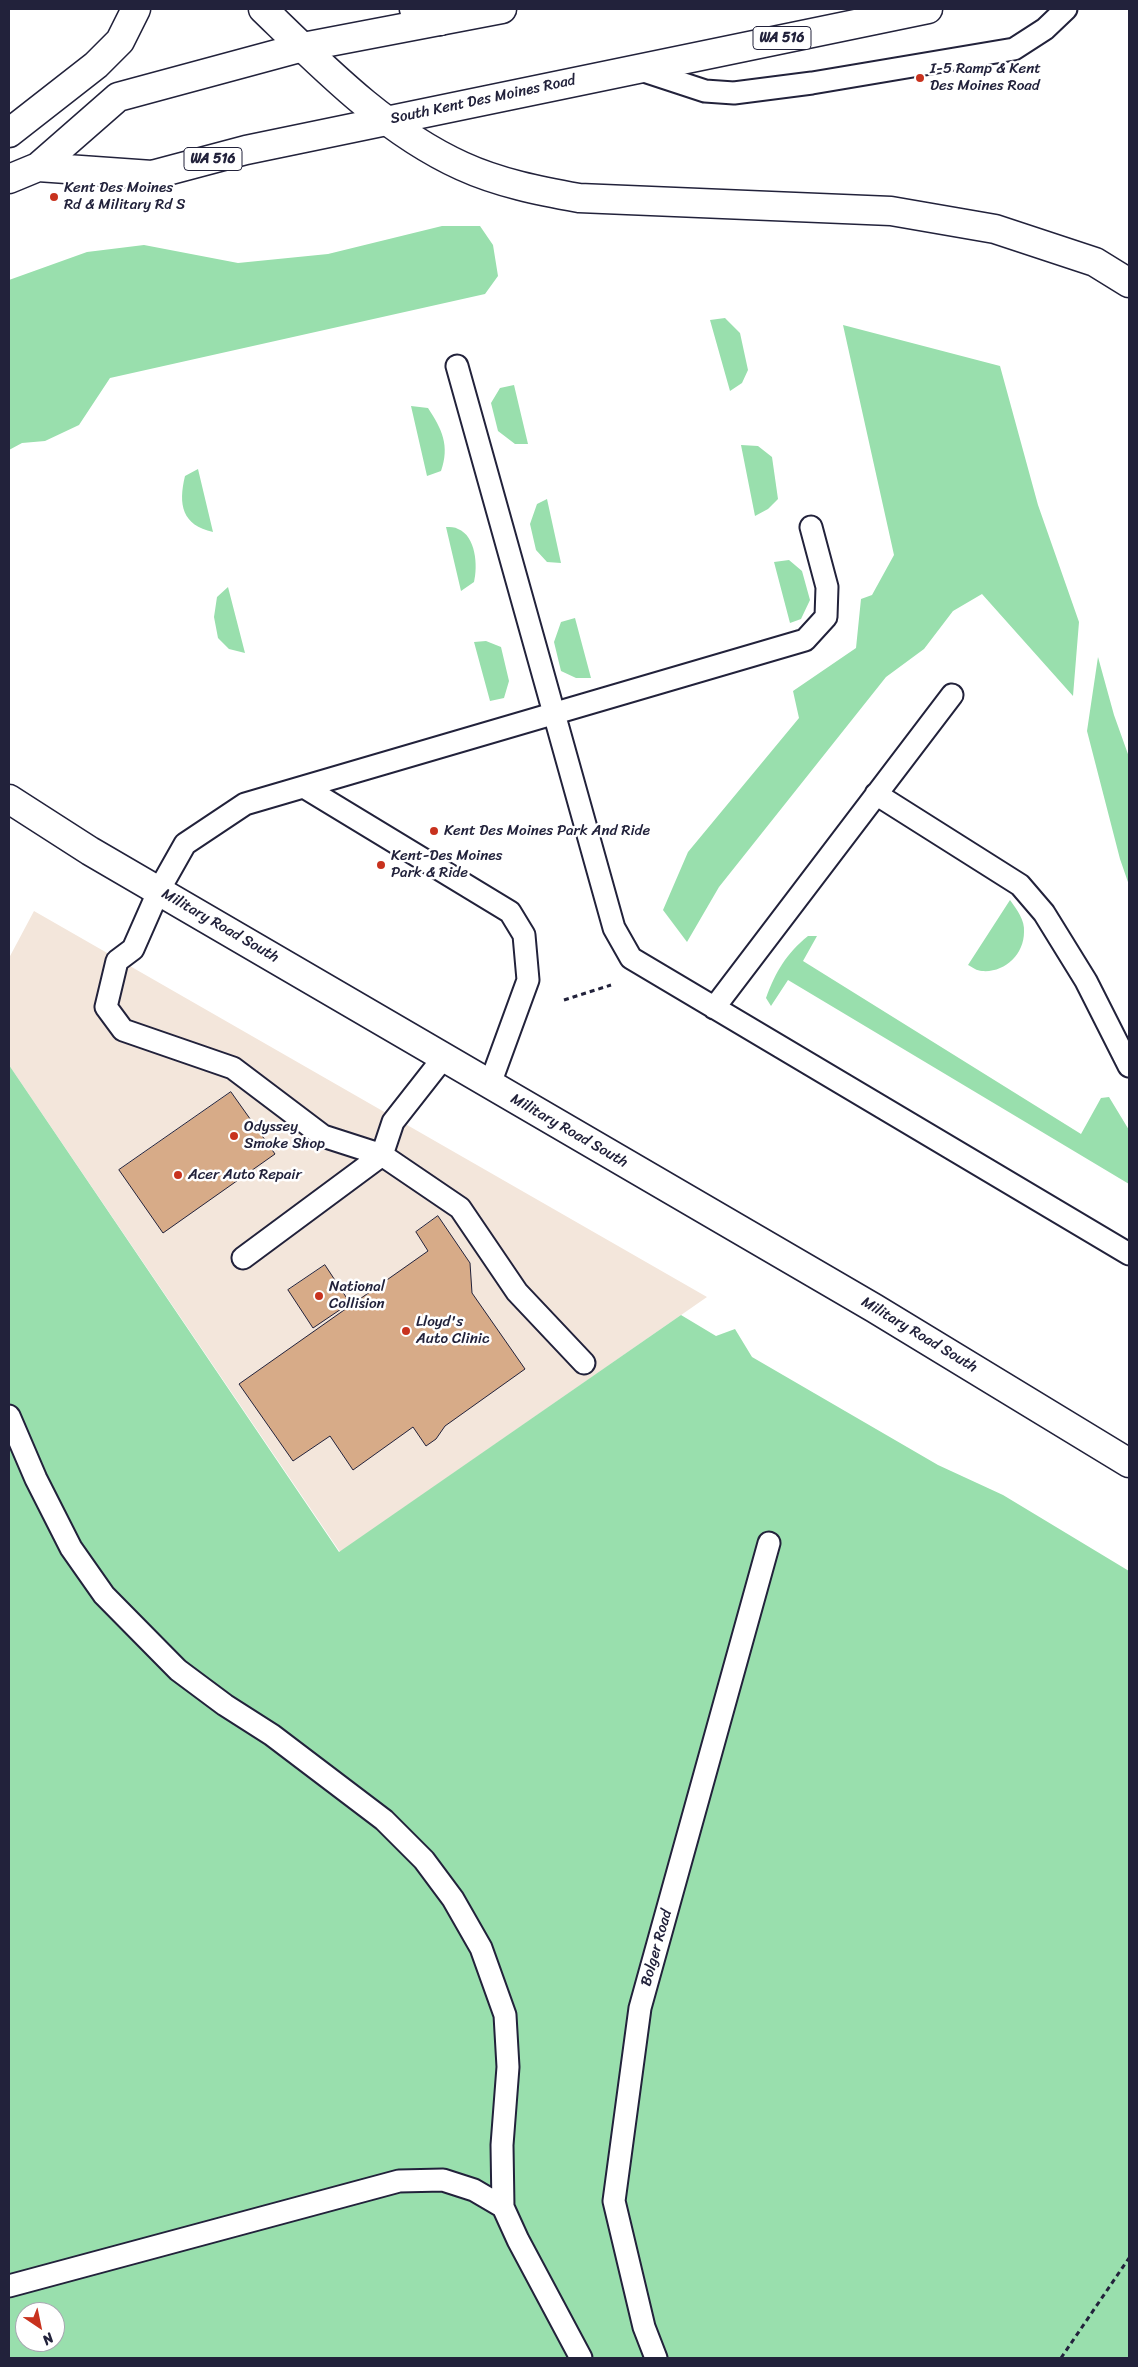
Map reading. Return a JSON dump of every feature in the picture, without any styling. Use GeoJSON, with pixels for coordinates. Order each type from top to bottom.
{"type":"FeatureCollection","features":[{"type":"Feature","properties":{"kind":"main road"},"geometry":{"type":"LineString","coordinates":[[9,133],[96,65],[120,42],[136,9]]}},
{"type":"Feature","properties":{"kind":"main road"},"geometry":{"type":"LineString","coordinates":[[264,9],[303,47],[385,120],[463,166],[532,189],[580,198],[892,211],[995,229],[1095,262],[1129,284]]}},
{"type":"Feature","properties":{"kind":"main road"},"geometry":{"type":"LineString","coordinates":[[414,9],[440,21]]}},
{"type":"Feature","properties":{"kind":"main road","name":"South Kent Des Moines Road"},"geometry":{"type":"LineString","coordinates":[[9,178],[38,167],[118,97],[303,47],[502,9]]}},
{"type":"Feature","properties":{"kind":"main road","name":"South Kent Des Moines Road"},"geometry":{"type":"LineString","coordinates":[[38,167],[152,174],[246,150],[385,120],[928,9]]}},
{"type":"Feature","properties":{"kind":"main road","name":"Military Road South"},"geometry":{"type":"LineString","coordinates":[[9,799],[90,851],[874,1308],[1129,1463]]}},
{"type":"Feature","properties":{"kind":"lane"},"geometry":{"type":"LineString","coordinates":[[635,68],[704,90],[734,93],[812,83],[1014,49],[1045,29],[1066,9]]}},
{"type":"Feature","properties":{"kind":"lane"},"geometry":{"type":"LineString","coordinates":[[457,366],[614,928],[632,958],[1129,1254]]}},
{"type":"Feature","properties":{"kind":"lane"},"geometry":{"type":"LineString","coordinates":[[584,1363],[517,1292],[460,1208],[382,1155],[323,1136],[233,1068],[123,1030],[106,1007],[116,962],[133,949],[159,890],[185,844],[245,804],[805,640],[826,617],[827,587],[811,526]]}},
{"type":"Feature","properties":{"kind":"lane"},"geometry":{"type":"LineString","coordinates":[[714,1008],[952,695]]}},
{"type":"Feature","properties":{"kind":"lane"},"geometry":{"type":"LineString","coordinates":[[304,787],[510,912],[524,935],[528,980],[490,1084]]}},
{"type":"Feature","properties":{"kind":"lane"},"geometry":{"type":"LineString","coordinates":[[876,794],[1020,886],[1044,913],[1081,972],[1129,1066]]}},
{"type":"Feature","properties":{"kind":"lane"},"geometry":{"type":"LineString","coordinates":[[243,1258],[382,1155],[393,1122],[444,1057]]}},
{"type":"Feature","properties":{"kind":"lane"},"geometry":{"type":"LineString","coordinates":[[9,1416],[36,1479],[71,1548],[104,1594],[178,1670],[225,1705],[272,1735],[384,1820],[424,1860],[453,1899],[481,1948],[505,2015],[508,2067],[502,2145],[503,2207],[518,2240],[581,2358]]}},
{"type":"Feature","properties":{"kind":"lane","name":"Bolger Road"},"geometry":{"type":"LineString","coordinates":[[656,2358],[644,2327],[614,2201],[640,2008],[769,1543]]}},
{"type":"Feature","properties":{"kind":"lane"},"geometry":{"type":"LineString","coordinates":[[9,2286],[399,2181],[443,2180],[474,2190],[503,2207]]}},
{"type":"Feature","properties":{"kind":"path"},"geometry":{"type":"LineString","coordinates":[[564,1000],[611,985]]}},
{"type":"Feature","properties":{"kind":"path"},"geometry":{"type":"LineString","coordinates":[[1061,2358],[1129,2258]]}},
{"type":"Feature","properties":{"kind":"shaded area"},"geometry":{"type":"Polygon","coordinates":[[[34,911],[707,1297],[340,1552],[9,1065],[9,958],[34,911]]]}},
{"type":"Feature","properties":{"kind":"green space"},"geometry":{"type":"Polygon","coordinates":[[[442,226],[480,226],[493,245],[498,276],[485,294],[110,378],[79,425],[45,441],[22,443],[9,450],[9,280],[87,252],[144,245],[238,263],[328,254],[442,226]]]}},
{"type":"Feature","properties":{"kind":"green space"},"geometry":{"type":"Polygon","coordinates":[[[725,318],[740,333],[748,370],[742,383],[730,391],[710,320],[725,318]]]}},
{"type":"Feature","properties":{"kind":"green space"},"geometry":{"type":"Polygon","coordinates":[[[843,325],[1000,366],[1038,505],[1079,622],[1073,696],[982,594],[953,611],[924,649],[886,677],[719,887],[687,942],[663,910],[688,852],[799,718],[793,691],[856,648],[861,599],[872,595],[894,555],[843,325]]]}},
{"type":"Feature","properties":{"kind":"green space"},"geometry":{"type":"Polygon","coordinates":[[[514,385],[528,444],[515,444],[498,431],[491,403],[500,388],[514,385]]]}},
{"type":"Feature","properties":{"kind":"green space"},"geometry":{"type":"Polygon","coordinates":[[[411,406],[428,408],[441,431],[445,446],[444,462],[441,471],[427,476],[411,406]]]}},
{"type":"Feature","properties":{"kind":"green space"},"geometry":{"type":"Polygon","coordinates":[[[741,445],[758,446],[772,457],[778,499],[768,509],[755,516],[741,445]]]}},
{"type":"Feature","properties":{"kind":"green space"},"geometry":{"type":"Polygon","coordinates":[[[198,469],[213,532],[203,529],[189,519],[183,505],[182,496],[185,476],[198,469]]]}},
{"type":"Feature","properties":{"kind":"green space"},"geometry":{"type":"Polygon","coordinates":[[[547,499],[561,563],[547,562],[536,550],[530,524],[537,504],[547,499]]]}},
{"type":"Feature","properties":{"kind":"green space"},"geometry":{"type":"Polygon","coordinates":[[[446,527],[455,528],[464,533],[469,538],[474,552],[476,568],[474,582],[461,591],[446,527]]]}},
{"type":"Feature","properties":{"kind":"green space"},"geometry":{"type":"Polygon","coordinates":[[[789,560],[802,571],[810,600],[801,619],[790,623],[774,562],[789,560]]]}},
{"type":"Feature","properties":{"kind":"green space"},"geometry":{"type":"Polygon","coordinates":[[[228,587],[245,653],[229,649],[218,638],[214,617],[217,597],[228,587]]]}},
{"type":"Feature","properties":{"kind":"green space"},"geometry":{"type":"Polygon","coordinates":[[[575,618],[591,678],[576,678],[561,671],[554,642],[561,622],[575,618]]]}},
{"type":"Feature","properties":{"kind":"green space"},"geometry":{"type":"Polygon","coordinates":[[[486,641],[501,647],[509,681],[504,698],[490,701],[474,642],[486,641]]]}},
{"type":"Feature","properties":{"kind":"green space"},"geometry":{"type":"Polygon","coordinates":[[[1098,657],[1114,715],[1129,757],[1129,885],[1120,859],[1087,731],[1098,657]]]}},
{"type":"Feature","properties":{"kind":"green space"},"geometry":{"type":"Polygon","coordinates":[[[1010,900],[1020,915],[1024,928],[1021,948],[1017,955],[1005,966],[990,971],[978,970],[968,965],[1010,900]]]}},
{"type":"Feature","properties":{"kind":"green space"},"geometry":{"type":"Polygon","coordinates":[[[808,936],[817,936],[803,961],[1081,1134],[1101,1098],[1109,1097],[1129,1130],[1129,1184],[788,980],[771,1006],[766,998],[778,971],[794,949],[808,936]]]}},
{"type":"Feature","properties":{"kind":"green space"},"geometry":{"type":"Polygon","coordinates":[[[9,1065],[339,1552],[681,1315],[716,1336],[735,1329],[752,1357],[938,1465],[1003,1495],[1129,1571],[1129,2358],[9,2358],[9,1065]]]}},
{"type":"Feature","properties":{"kind":"building"},"geometry":{"type":"Polygon","coordinates":[[[231,1092],[275,1154],[163,1233],[119,1170],[231,1092]]]}},
{"type":"Feature","properties":{"kind":"building","name":"Lloyd's Auto Clinic"},"geometry":{"type":"Polygon","coordinates":[[[438,1216],[470,1263],[472,1293],[525,1369],[445,1426],[436,1439],[426,1446],[413,1427],[353,1470],[330,1436],[293,1461],[239,1384],[428,1251],[416,1232],[438,1216]]]}},
{"type":"Feature","properties":{"kind":"building","name":"National Collision"},"geometry":{"type":"Polygon","coordinates":[[[325,1265],[350,1303],[313,1328],[288,1290],[325,1265]]]}},
{"type":"Feature","properties":{"kind":"place","name":"I-5 Ramp & Kent Des Moines Road"},"geometry":{"type":"Point","coordinates":[920,78]}},
{"type":"Feature","properties":{"kind":"place","name":"Kent Des Moines Rd & Military Rd S"},"geometry":{"type":"Point","coordinates":[54,197]}},
{"type":"Feature","properties":{"kind":"place","name":"Kent Des Moines Park And Ride"},"geometry":{"type":"Point","coordinates":[434,831]}},
{"type":"Feature","properties":{"kind":"place","name":"Kent-Des Moines Park & Ride"},"geometry":{"type":"Point","coordinates":[381,865]}},
{"type":"Feature","properties":{"kind":"place","name":"Odyssey Smoke Shop"},"geometry":{"type":"Point","coordinates":[234,1136]}},
{"type":"Feature","properties":{"kind":"place","name":"Acer Auto Repair"},"geometry":{"type":"Point","coordinates":[178,1175]}},
{"type":"Feature","properties":{"kind":"place","name":"National Collision"},"geometry":{"type":"Point","coordinates":[319,1296]}},
{"type":"Feature","properties":{"kind":"place","name":"Lloyd's Auto Clinic"},"geometry":{"type":"Point","coordinates":[406,1331]}}]}
